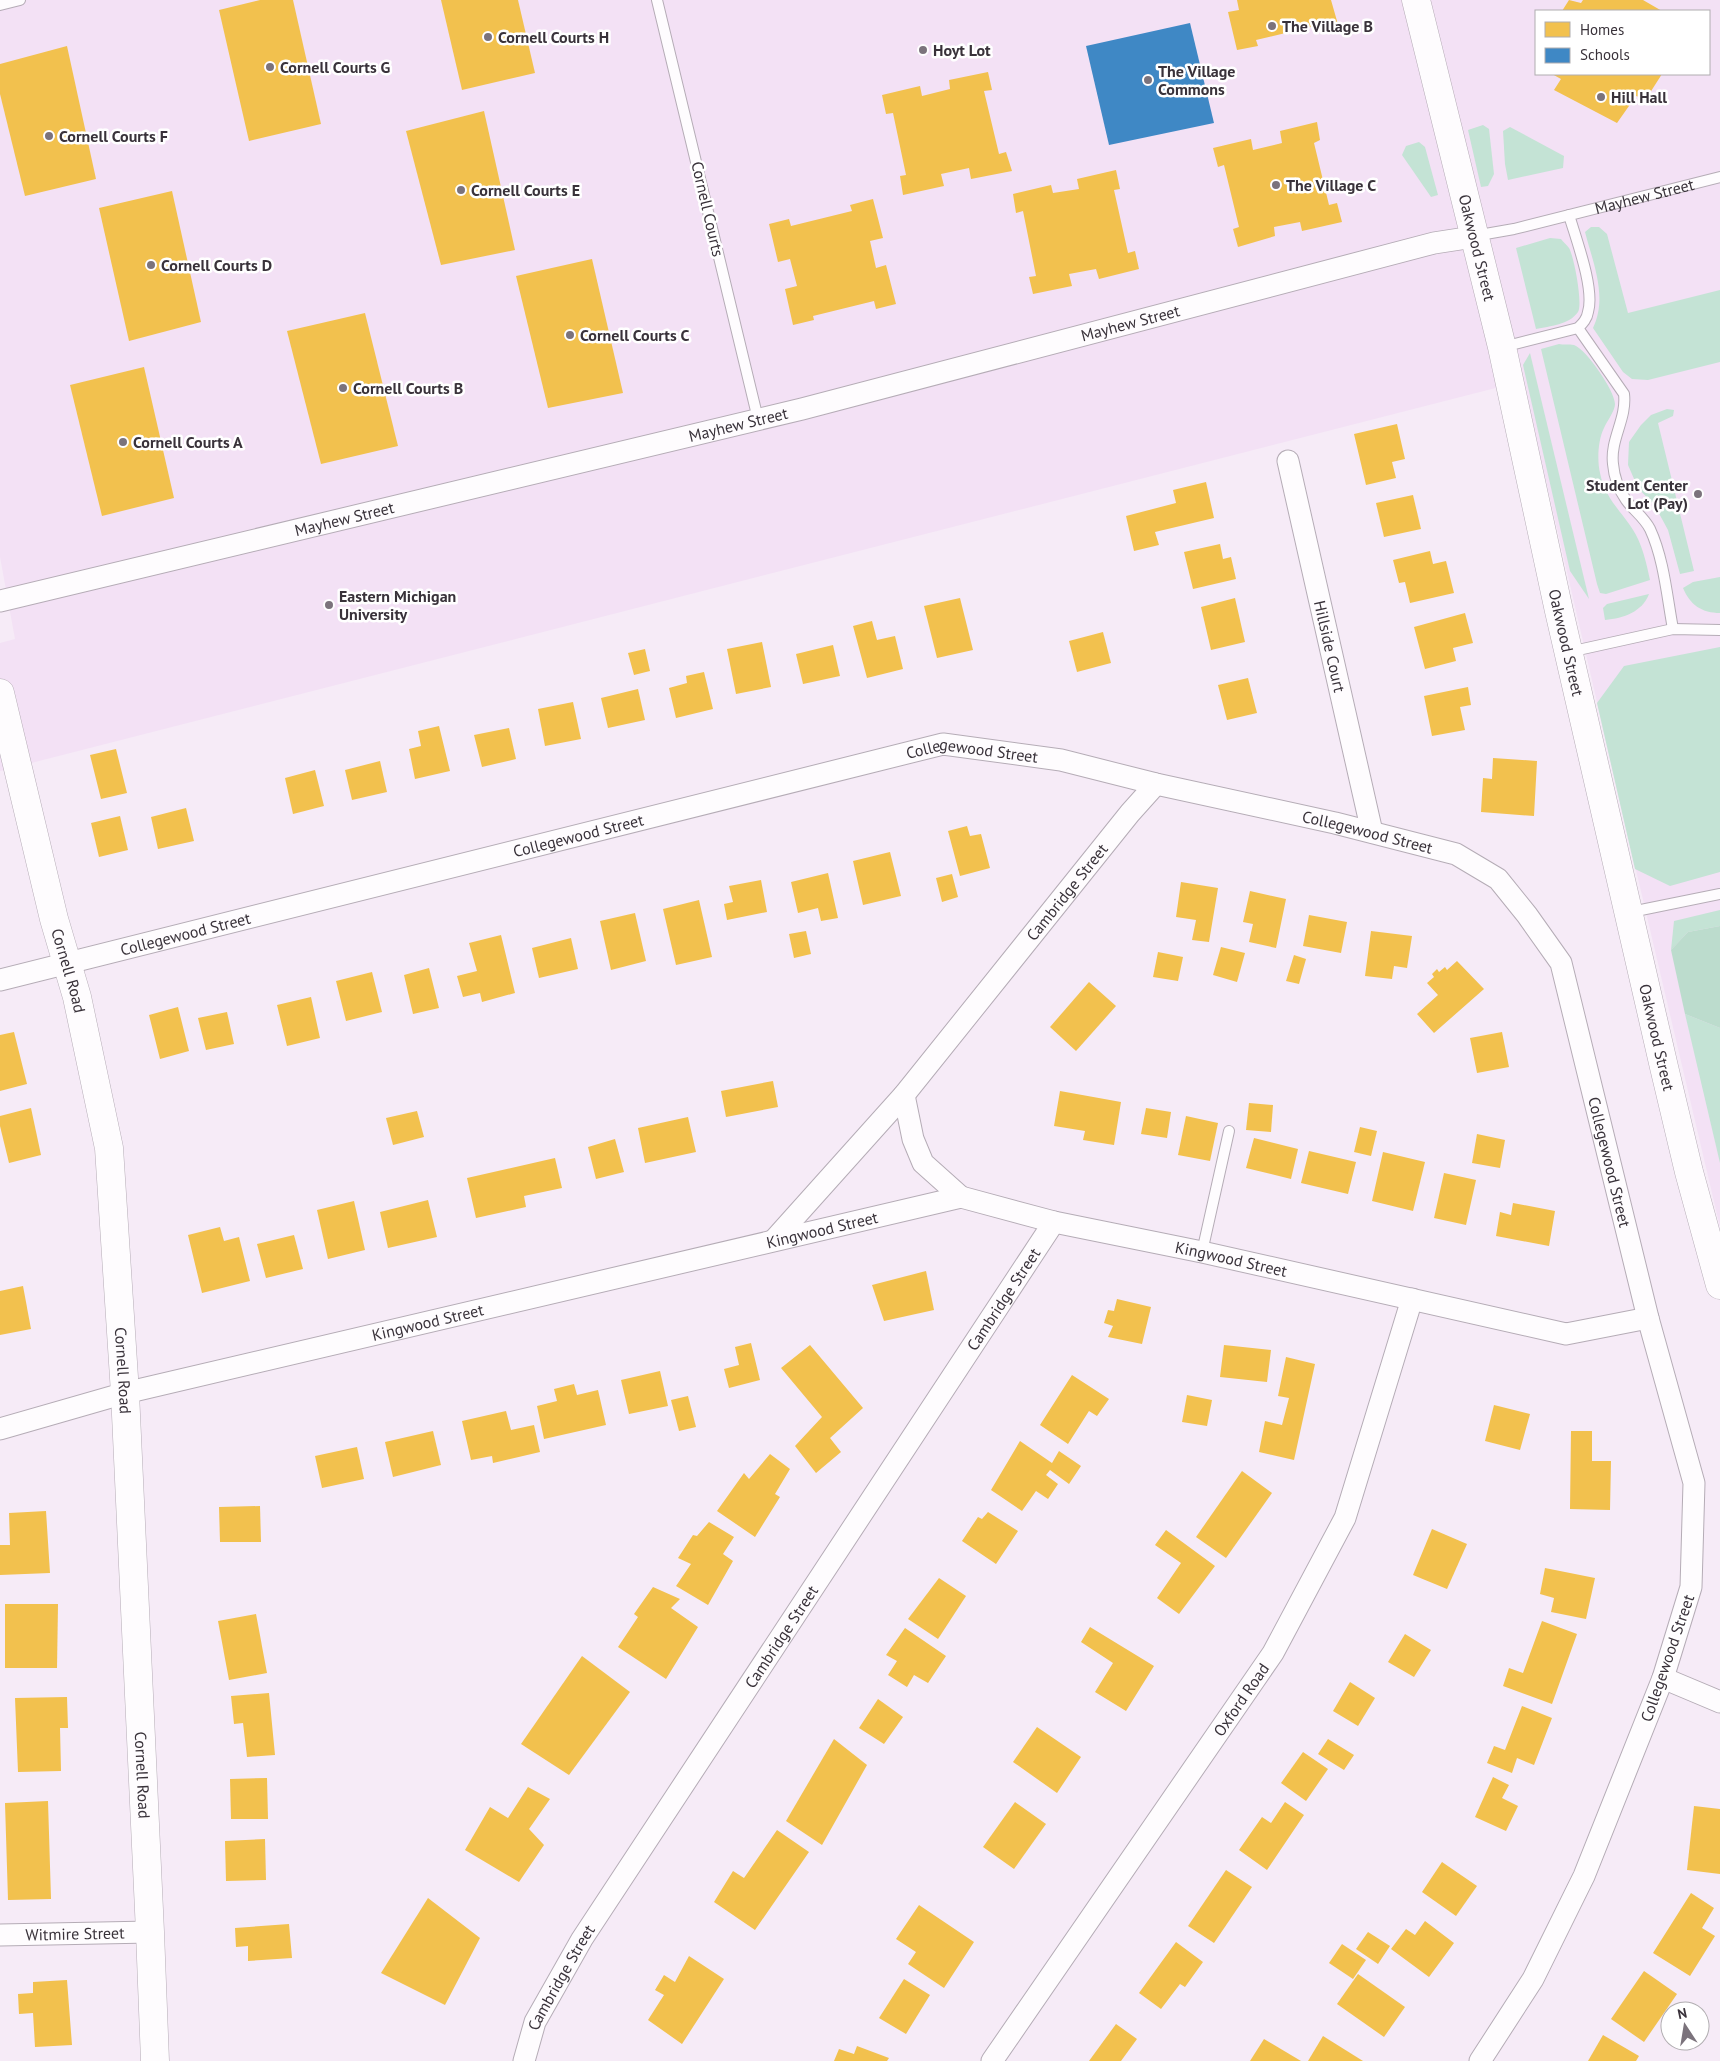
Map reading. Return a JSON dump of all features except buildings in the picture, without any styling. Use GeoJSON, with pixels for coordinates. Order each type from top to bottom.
{"type":"FeatureCollection","features":[{"type":"Feature","properties":{"kind":"street","name":"Oakwood Street"},"geometry":{"type":"LineString","coordinates":[[1416,0],[1473,237],[1502,347],[1627,913],[1689,1172],[1720,1285]]}},
{"type":"Feature","properties":{"kind":"street","name":"Mayhew Street"},"geometry":{"type":"LineString","coordinates":[[0,601],[831,401],[1434,243],[1473,237]]}},
{"type":"Feature","properties":{"kind":"street","name":"Hillside Court"},"geometry":{"type":"LineString","coordinates":[[1288,460],[1372,832]]}},
{"type":"Feature","properties":{"kind":"street","name":"Cornell Road"},"geometry":{"type":"LineString","coordinates":[[0,693],[76,997],[109,1148],[125,1393],[155,2061]]}},
{"type":"Feature","properties":{"kind":"street","name":"Collegewood Street"},"geometry":{"type":"LineString","coordinates":[[0,980],[943,744],[1061,760],[1156,784],[1372,832],[1456,854],[1498,879],[1527,915],[1561,963],[1648,1318],[1694,1483],[1691,1588],[1663,1678],[1584,1876],[1533,1979],[1480,2061]]}},
{"type":"Feature","properties":{"kind":"street","name":"Cambridge Street"},"geometry":{"type":"LineString","coordinates":[[774,1240],[904,1095],[1124,821],[1156,784]]}},
{"type":"Feature","properties":{"kind":"street"},"geometry":{"type":"LineString","coordinates":[[904,1095],[913,1139],[923,1163],[961,1197]]}},
{"type":"Feature","properties":{"kind":"street","name":"Kingwood Street"},"geometry":{"type":"LineString","coordinates":[[0,1429],[125,1393],[961,1197],[1054,1222],[1202,1252],[1566,1334],[1648,1318]]}},
{"type":"Feature","properties":{"kind":"street","name":"Cambridge Street"},"geometry":{"type":"LineString","coordinates":[[524,2061],[535,2022],[582,1939],[1054,1222]]}},
{"type":"Feature","properties":{"kind":"street","name":"Oxford Road"},"geometry":{"type":"LineString","coordinates":[[992,2061],[1273,1653],[1345,1518],[1412,1299]]}},
{"type":"Feature","properties":{"kind":"street"},"geometry":{"type":"LineString","coordinates":[[1663,1678],[1720,1702]]}},
{"type":"Feature","properties":{"kind":"street","name":"Witmire Street"},"geometry":{"type":"LineString","coordinates":[[0,1935],[150,1932]]}},
{"type":"Feature","properties":{"kind":"lane"},"geometry":{"type":"LineString","coordinates":[[0,5],[20,0]]}},
{"type":"Feature","properties":{"kind":"lane","name":"Cornell Courts"},"geometry":{"type":"LineString","coordinates":[[657,0],[758,418]]}},
{"type":"Feature","properties":{"kind":"lane","name":"Mayhew Street"},"geometry":{"type":"LineString","coordinates":[[1473,237],[1514,229],[1720,177]]}},
{"type":"Feature","properties":{"kind":"lane"},"geometry":{"type":"LineString","coordinates":[[1502,347],[1578,328],[1585,321],[1589,311],[1589,294],[1569,215]]}},
{"type":"Feature","properties":{"kind":"lane"},"geometry":{"type":"LineString","coordinates":[[1578,328],[1624,394],[1625,403],[1622,423],[1615,439],[1613,463],[1620,489],[1626,500],[1643,518],[1655,541],[1673,629]]}},
{"type":"Feature","properties":{"kind":"lane"},"geometry":{"type":"LineString","coordinates":[[1568,652],[1673,629],[1720,630]]}},
{"type":"Feature","properties":{"kind":"lane"},"geometry":{"type":"LineString","coordinates":[[1627,913],[1720,894]]}},
{"type":"Feature","properties":{"kind":"lane"},"geometry":{"type":"LineString","coordinates":[[1202,1252],[1229,1131]]}},
{"type":"Feature","properties":{"kind":"shaded area","name":"Eastern Michigan University"},"geometry":{"type":"Polygon","coordinates":[[[0,0],[1720,0],[1720,1227],[1523,381],[0,771],[0,643],[15,639],[0,557],[0,0]]]}},
{"type":"Feature","properties":{"kind":"green space"},"geometry":{"type":"Polygon","coordinates":[[[1483,125],[1489,129],[1494,174],[1488,186],[1481,187],[1468,130],[1483,125]]]}},
{"type":"Feature","properties":{"kind":"green space"},"geometry":{"type":"Polygon","coordinates":[[[1510,127],[1564,156],[1563,168],[1508,180],[1503,131],[1510,127]]]}},
{"type":"Feature","properties":{"kind":"green space"},"geometry":{"type":"Polygon","coordinates":[[[1419,142],[1425,147],[1438,195],[1431,197],[1402,155],[1406,146],[1419,142]]]}},
{"type":"Feature","properties":{"kind":"green space"},"geometry":{"type":"Polygon","coordinates":[[[1591,227],[1599,227],[1607,234],[1628,313],[1720,290],[1720,362],[1648,380],[1632,379],[1623,372],[1593,328],[1599,304],[1599,292],[1598,280],[1585,232],[1591,227]]]}},
{"type":"Feature","properties":{"kind":"green space"},"geometry":{"type":"Polygon","coordinates":[[[1550,238],[1561,239],[1569,248],[1577,280],[1579,307],[1578,312],[1570,320],[1536,329],[1516,248],[1550,238]]]}},
{"type":"Feature","properties":{"kind":"green space"},"geometry":{"type":"Polygon","coordinates":[[[1559,344],[1574,345],[1579,348],[1592,362],[1614,398],[1615,407],[1605,425],[1599,444],[1599,468],[1607,493],[1638,539],[1644,554],[1650,580],[1606,594],[1600,593],[1597,584],[1541,349],[1559,344]]]}},
{"type":"Feature","properties":{"kind":"green space"},"geometry":{"type":"Polygon","coordinates":[[[1530,353],[1589,599],[1570,571],[1523,365],[1530,353]]]}},
{"type":"Feature","properties":{"kind":"green space"},"geometry":{"type":"Polygon","coordinates":[[[1667,409],[1674,410],[1673,416],[1658,423],[1694,571],[1680,574],[1668,530],[1655,506],[1638,488],[1628,465],[1629,442],[1651,415],[1667,409]]]}},
{"type":"Feature","properties":{"kind":"green space"},"geometry":{"type":"Polygon","coordinates":[[[1720,577],[1720,613],[1702,610],[1697,607],[1689,599],[1683,588],[1693,582],[1720,577]]]}},
{"type":"Feature","properties":{"kind":"green space"},"geometry":{"type":"Polygon","coordinates":[[[1649,594],[1642,605],[1632,613],[1619,618],[1605,620],[1603,608],[1607,604],[1649,594]]]}},
{"type":"Feature","properties":{"kind":"green space"},"geometry":{"type":"Polygon","coordinates":[[[1720,647],[1720,872],[1670,886],[1635,869],[1597,703],[1624,666],[1720,647]]]}},
{"type":"Feature","properties":{"kind":"green space"},"geometry":{"type":"Polygon","coordinates":[[[1720,910],[1720,926],[1688,932],[1671,950],[1674,921],[1720,910]]]}},
{"type":"Feature","properties":{"kind":"green space"},"geometry":{"type":"Polygon","coordinates":[[[1720,926],[1720,1028],[1685,1014],[1671,950],[1688,932],[1720,926]]]}},
{"type":"Feature","properties":{"kind":"green space"},"geometry":{"type":"Polygon","coordinates":[[[1685,1014],[1720,1028],[1720,1163],[1685,1014]]]}},
{"type":"Feature","properties":{"kind":"place","name":"The Village B"},"geometry":{"type":"Point","coordinates":[1272,26]}},
{"type":"Feature","properties":{"kind":"place","name":"Cornell Courts H"},"geometry":{"type":"Point","coordinates":[488,37]}},
{"type":"Feature","properties":{"kind":"place","name":"Hoyt Lot"},"geometry":{"type":"Point","coordinates":[923,50]}},
{"type":"Feature","properties":{"kind":"place","name":"Cornell Courts G"},"geometry":{"type":"Point","coordinates":[270,67]}},
{"type":"Feature","properties":{"kind":"place","name":"The Village Commons"},"geometry":{"type":"Point","coordinates":[1148,80]}},
{"type":"Feature","properties":{"kind":"place","name":"Hill Hall"},"geometry":{"type":"Point","coordinates":[1601,97]}},
{"type":"Feature","properties":{"kind":"place","name":"Cornell Courts F"},"geometry":{"type":"Point","coordinates":[49,136]}},
{"type":"Feature","properties":{"kind":"place","name":"The Village C"},"geometry":{"type":"Point","coordinates":[1276,185]}},
{"type":"Feature","properties":{"kind":"place","name":"Cornell Courts E"},"geometry":{"type":"Point","coordinates":[461,190]}},
{"type":"Feature","properties":{"kind":"place","name":"Cornell Courts D"},"geometry":{"type":"Point","coordinates":[151,265]}},
{"type":"Feature","properties":{"kind":"place","name":"Cornell Courts C"},"geometry":{"type":"Point","coordinates":[570,335]}},
{"type":"Feature","properties":{"kind":"place","name":"Cornell Courts B"},"geometry":{"type":"Point","coordinates":[343,388]}},
{"type":"Feature","properties":{"kind":"place","name":"Cornell Courts A"},"geometry":{"type":"Point","coordinates":[123,442]}},
{"type":"Feature","properties":{"kind":"place","name":"Student Center Lot (Pay)"},"geometry":{"type":"Point","coordinates":[1698,494]}},
{"type":"Feature","properties":{"kind":"place","name":"Eastern Michigan University"},"geometry":{"type":"Point","coordinates":[329,605]}}]}
